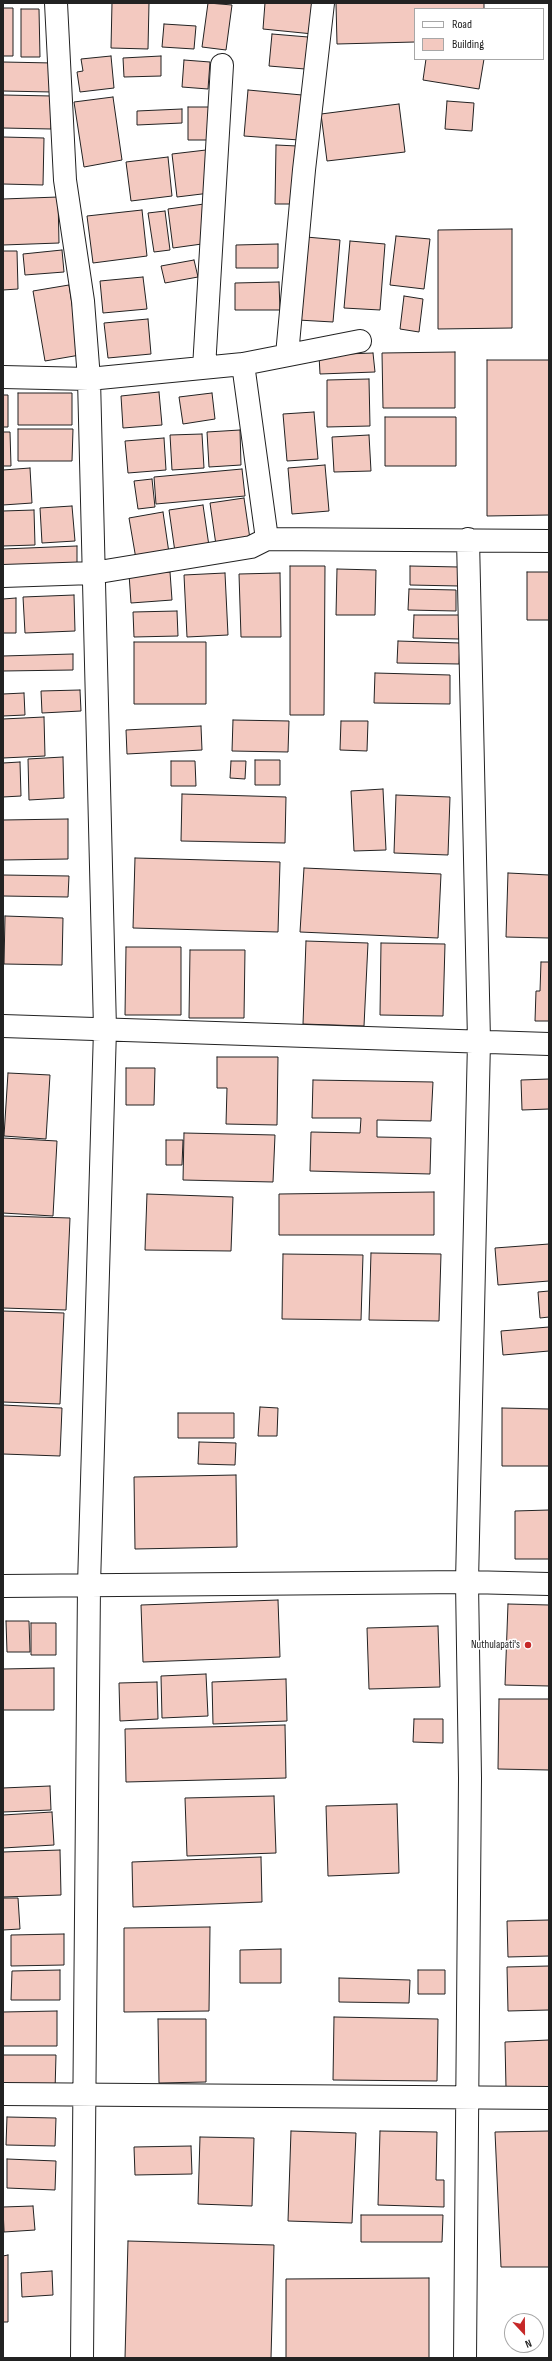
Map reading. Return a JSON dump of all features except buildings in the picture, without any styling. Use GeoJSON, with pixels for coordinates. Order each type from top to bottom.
{"type":"FeatureCollection","features":[{"type":"Feature","properties":{"kind":"street"},"geometry":{"type":"LineString","coordinates":[[56,3],[65,180],[83,301],[90,379],[93,573],[105,1029],[89,1585],[82,2358]]}},
{"type":"Feature","properties":{"kind":"street"},"geometry":{"type":"LineString","coordinates":[[287,355],[304,170],[323,3]]}},
{"type":"Feature","properties":{"kind":"street"},"geometry":{"type":"LineString","coordinates":[[204,368],[222,65]]}},
{"type":"Feature","properties":{"kind":"street"},"geometry":{"type":"LineString","coordinates":[[3,377],[90,379],[204,368],[243,364],[360,341]]}},
{"type":"Feature","properties":{"kind":"street"},"geometry":{"type":"LineString","coordinates":[[243,364],[267,539]]}},
{"type":"Feature","properties":{"kind":"street"},"geometry":{"type":"LineString","coordinates":[[3,576],[93,573],[251,548],[267,539],[468,539],[549,541]]}},
{"type":"Feature","properties":{"kind":"street"},"geometry":{"type":"LineString","coordinates":[[465,2358],[466,2097],[470,1778],[468,1582],[479,1041],[468,539]]}},
{"type":"Feature","properties":{"kind":"street"},"geometry":{"type":"LineString","coordinates":[[3,1026],[549,1044]]}},
{"type":"Feature","properties":{"kind":"street"},"geometry":{"type":"LineString","coordinates":[[3,1586],[468,1582],[549,1584]]}},
{"type":"Feature","properties":{"kind":"street"},"geometry":{"type":"LineString","coordinates":[[3,2094],[549,2098]]}},
{"type":"Feature","properties":{"kind":"place","name":"Nuthulapati's"},"geometry":{"type":"Point","coordinates":[528,1645]}}]}
